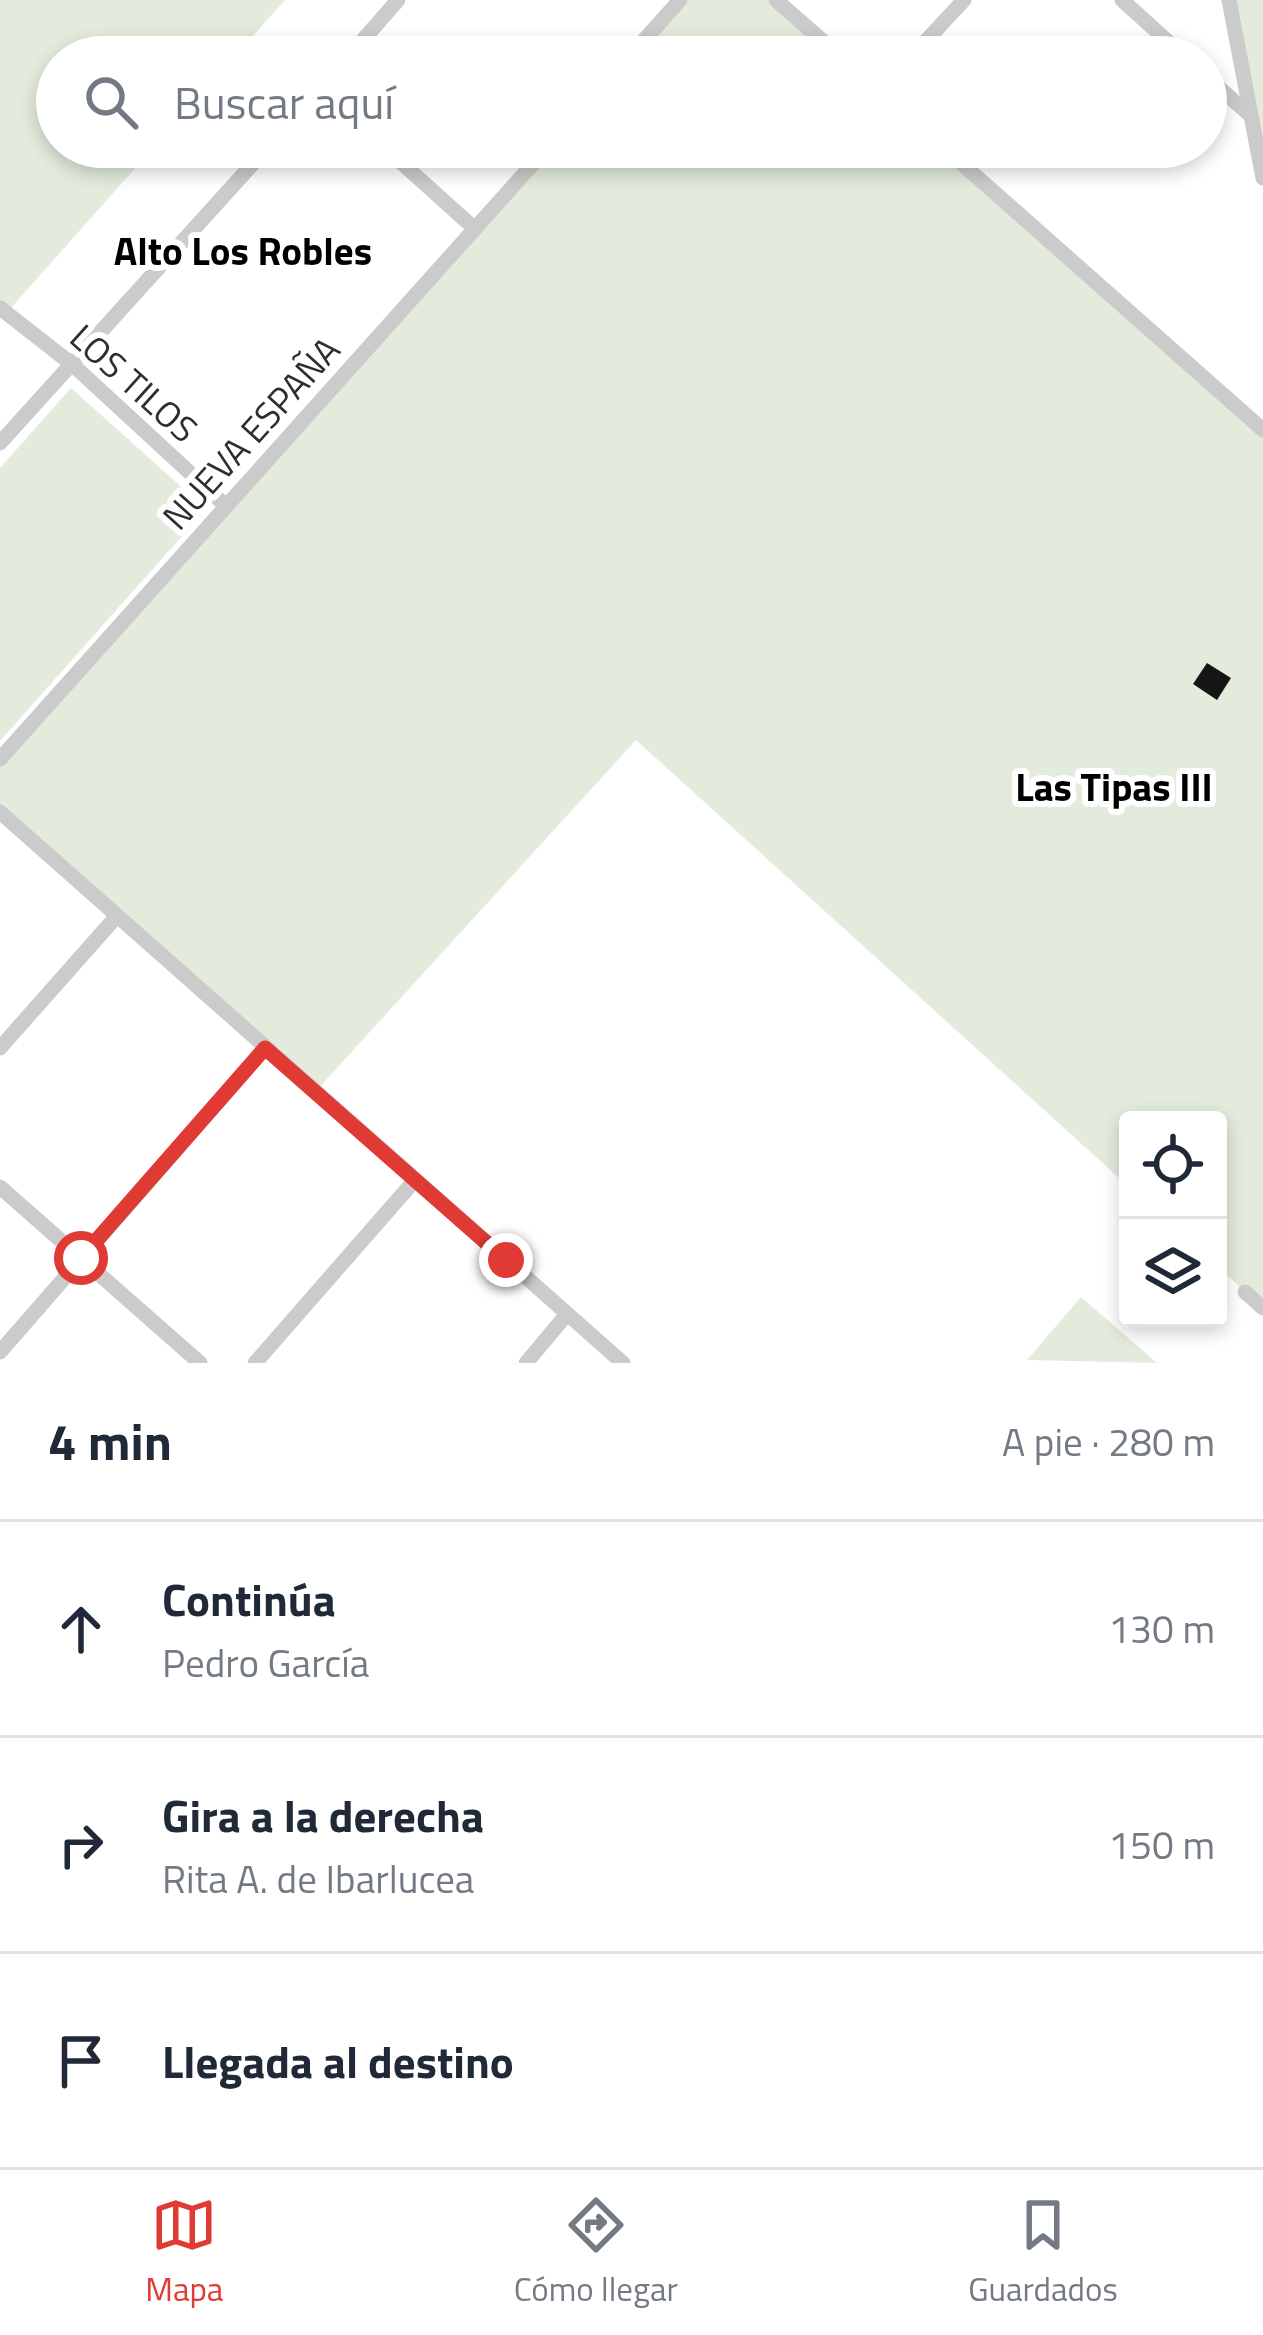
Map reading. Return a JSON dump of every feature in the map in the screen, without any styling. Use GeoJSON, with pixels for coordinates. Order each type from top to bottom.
{"type":"FeatureCollection","features":[{"type":"Feature","properties":{"kind":"street"},"geometry":{"type":"LineString","coordinates":[[366,36],[398,0]]}},
{"type":"Feature","properties":{"kind":"street"},"geometry":{"type":"LineString","coordinates":[[647,36],[680,0]]}},
{"type":"Feature","properties":{"kind":"street"},"geometry":{"type":"LineString","coordinates":[[776,0],[817,36]]}},
{"type":"Feature","properties":{"kind":"street"},"geometry":{"type":"LineString","coordinates":[[931,36],[964,0]]}},
{"type":"Feature","properties":{"kind":"street"},"geometry":{"type":"LineString","coordinates":[[1122,0],[1162,36]]}},
{"type":"Feature","properties":{"kind":"street"},"geometry":{"type":"LineString","coordinates":[[1229,0],[1263,178]]}},
{"type":"Feature","properties":{"kind":"street"},"geometry":{"type":"LineString","coordinates":[[1227,95],[1251,116]]}},
{"type":"Feature","properties":{"kind":"street"},"geometry":{"type":"LineString","coordinates":[[0,443],[249,168]]}},
{"type":"Feature","properties":{"kind":"street"},"geometry":{"type":"LineString","coordinates":[[407,168],[475,229]]}},
{"type":"Feature","properties":{"kind":"street","name":"NUEVA ESPAÑA"},"geometry":{"type":"LineString","coordinates":[[0,759],[529,168]]}},
{"type":"Feature","properties":{"kind":"street"},"geometry":{"type":"LineString","coordinates":[[967,168],[1263,430]]}},
{"type":"Feature","properties":{"kind":"street","name":"LOS TILOS"},"geometry":{"type":"LineString","coordinates":[[0,308],[73,365],[226,506]]}},
{"type":"Feature","properties":{"kind":"street"},"geometry":{"type":"LineString","coordinates":[[0,812],[623,1363]]}},
{"type":"Feature","properties":{"kind":"street"},"geometry":{"type":"LineString","coordinates":[[0,1048],[116,917]]}},
{"type":"Feature","properties":{"kind":"street"},"geometry":{"type":"LineString","coordinates":[[0,1352],[265,1048]]}},
{"type":"Feature","properties":{"kind":"street"},"geometry":{"type":"LineString","coordinates":[[254,1363],[415,1180]]}},
{"type":"Feature","properties":{"kind":"street"},"geometry":{"type":"LineString","coordinates":[[0,1187],[200,1363]]}},
{"type":"Feature","properties":{"kind":"street"},"geometry":{"type":"LineString","coordinates":[[1245,1292],[1263,1308]]}},
{"type":"Feature","properties":{"kind":"street"},"geometry":{"type":"LineString","coordinates":[[526,1363],[568,1314]]}},
{"type":"Feature","properties":{"kind":"green space"},"geometry":{"type":"Polygon","coordinates":[[[0,0],[285,0],[253,36],[36,36],[36,168],[135,168],[9,310],[0,302],[0,0]]]}},
{"type":"Feature","properties":{"kind":"green space"},"geometry":{"type":"Polygon","coordinates":[[[680,0],[776,0],[817,36],[648,36],[680,0]]]}},
{"type":"Feature","properties":{"kind":"green space"},"geometry":{"type":"Polygon","coordinates":[[[1229,0],[1263,0],[1263,178],[1229,0]]]}},
{"type":"Feature","properties":{"kind":"green space"},"geometry":{"type":"Polygon","coordinates":[[[529,168],[967,168],[1263,430],[1263,1308],[1227,1275],[1227,1111],[1119,1111],[1119,1178],[636,740],[315,1092],[0,812],[0,759],[529,168]]]}},
{"type":"Feature","properties":{"kind":"green space"},"geometry":{"type":"Polygon","coordinates":[[[71,388],[206,509],[0,741],[0,468],[71,388]]]}},
{"type":"Feature","properties":{"kind":"green space"},"geometry":{"type":"Polygon","coordinates":[[[1081,1297],[1157,1363],[1027,1360],[1081,1297]]]}},
{"type":"Feature","properties":{"kind":"building"},"geometry":{"type":"Polygon","coordinates":[[[1207,663],[1231,678],[1217,700],[1193,684],[1207,663]]]}},
{"type":"Feature","properties":{"kind":"district","name":"Alto Los Robles"},"geometry":{"type":"Point","coordinates":[243,251]}},
{"type":"Feature","properties":{"kind":"district","name":"Las Tipas III"},"geometry":{"type":"Point","coordinates":[1114,787]}},
{"type":"Feature","properties":{"kind":"route"},"geometry":{"type":"LineString","coordinates":[[81,1258],[265,1048],[506,1260]]}}]}
